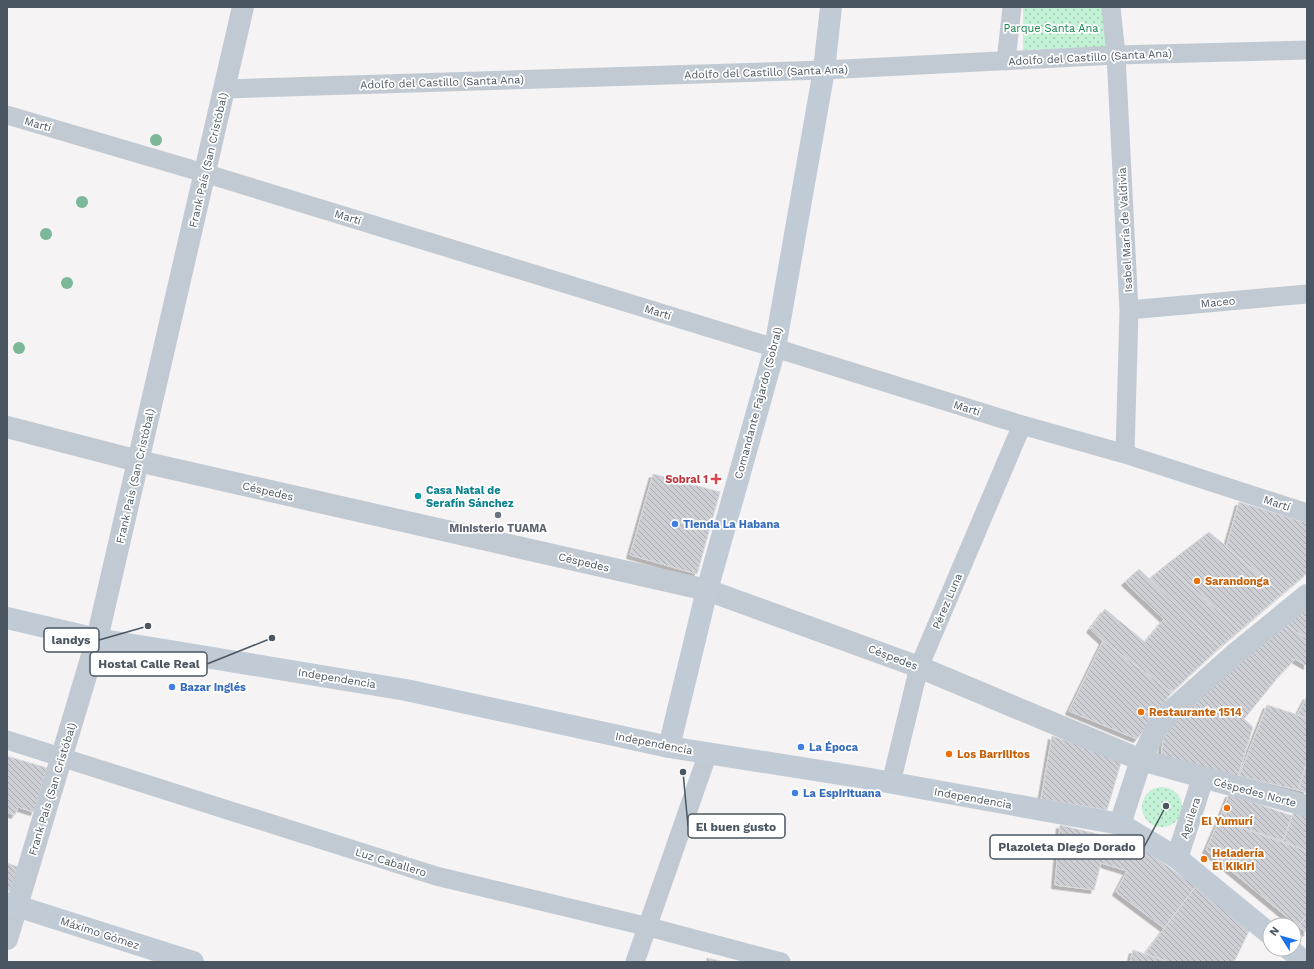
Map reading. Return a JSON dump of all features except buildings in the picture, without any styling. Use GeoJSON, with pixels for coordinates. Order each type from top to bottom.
{"type":"FeatureCollection","features":[{"type":"Feature","properties":{"kind":"main road","name":"Comandante Fajardo (Sobral)"},"geometry":{"type":"LineString","coordinates":[[669,747],[707,590],[775,348],[824,70],[831,7]]}},
{"type":"Feature","properties":{"kind":"main road","name":"Independencia"},"geometry":{"type":"LineString","coordinates":[[7,618],[97,639],[406,690],[669,747],[891,783],[1120,824],[1177,858],[1262,927]]}},
{"type":"Feature","properties":{"kind":"main road","name":"Máximo Gómez"},"geometry":{"type":"LineString","coordinates":[[12,905],[193,962]]}},
{"type":"Feature","properties":{"kind":"street","name":"Frank País (San Cristóbal)"},"geometry":{"type":"LineString","coordinates":[[7,939],[12,905],[62,758],[97,639],[243,7]]}},
{"type":"Feature","properties":{"kind":"street"},"geometry":{"type":"LineString","coordinates":[[1006,61],[1012,7]]}},
{"type":"Feature","properties":{"kind":"street","name":"Isabel María de Valdivia"},"geometry":{"type":"LineString","coordinates":[[1111,7],[1116,55],[1129,310],[1125,454]]}},
{"type":"Feature","properties":{"kind":"street","name":"Adolfo del Castillo (Santa Ana)"},"geometry":{"type":"LineString","coordinates":[[225,89],[824,70],[1116,55],[1307,50]]}},
{"type":"Feature","properties":{"kind":"street","name":"Martí"},"geometry":{"type":"LineString","coordinates":[[7,115],[204,173],[1022,425],[1125,454],[1307,513]]}},
{"type":"Feature","properties":{"kind":"street","name":"Maceo"},"geometry":{"type":"LineString","coordinates":[[1129,310],[1307,294]]}},
{"type":"Feature","properties":{"kind":"street","name":"Pérez Luna"},"geometry":{"type":"LineString","coordinates":[[891,783],[919,667],[1022,425]]}},
{"type":"Feature","properties":{"kind":"street","name":"Céspedes"},"geometry":{"type":"LineString","coordinates":[[7,427],[138,461],[707,590],[919,667],[1141,760],[1203,778]]}},
{"type":"Feature","properties":{"kind":"street"},"geometry":{"type":"LineString","coordinates":[[1120,824],[1141,760],[1154,733],[1172,710],[1236,652],[1307,594]]}},
{"type":"Feature","properties":{"kind":"street","name":"Luz Caballero"},"geometry":{"type":"LineString","coordinates":[[7,740],[436,876],[649,927],[781,962]]}},
{"type":"Feature","properties":{"kind":"street"},"geometry":{"type":"LineString","coordinates":[[636,962],[708,753]]}},
{"type":"Feature","properties":{"kind":"street","name":"Céspedes Norte"},"geometry":{"type":"LineString","coordinates":[[1203,778],[1307,806]]}},
{"type":"Feature","properties":{"kind":"street","name":"Aguilera"},"geometry":{"type":"LineString","coordinates":[[1177,858],[1203,778]]}},
{"type":"Feature","properties":{"kind":"green space","name":"Parque Santa Ana"},"geometry":{"type":"Polygon","coordinates":[[[1023,7],[1110,7],[1112,47],[1023,50],[1023,7]]]}},
{"type":"Feature","properties":{"kind":"green space"},"geometry":{"type":"Polygon","coordinates":[[[1166,787],[1173,790],[1179,796],[1182,807],[1181,815],[1173,824],[1166,827],[1158,827],[1151,824],[1143,815],[1142,803],[1145,796],[1154,788],[1166,787]]]}},
{"type":"Feature","properties":{"kind":"place","name":"Sobral 1"},"geometry":{"type":"Point","coordinates":[716,479]}},
{"type":"Feature","properties":{"kind":"place","name":"Casa Natal de Serafín Sánchez"},"geometry":{"type":"Point","coordinates":[418,496]}},
{"type":"Feature","properties":{"kind":"place","name":"Ministerio TUAMA"},"geometry":{"type":"Point","coordinates":[498,515]}},
{"type":"Feature","properties":{"kind":"place","name":"Tienda La Habana"},"geometry":{"type":"Point","coordinates":[675,524]}},
{"type":"Feature","properties":{"kind":"place","name":"Sarandonga"},"geometry":{"type":"Point","coordinates":[1197,581]}},
{"type":"Feature","properties":{"kind":"place","name":"landys"},"geometry":{"type":"Point","coordinates":[148,626]}},
{"type":"Feature","properties":{"kind":"place","name":"Hostal Calle Real"},"geometry":{"type":"Point","coordinates":[272,638]}},
{"type":"Feature","properties":{"kind":"place","name":"Bazar Inglés"},"geometry":{"type":"Point","coordinates":[172,687]}},
{"type":"Feature","properties":{"kind":"place","name":"Restaurante 1514"},"geometry":{"type":"Point","coordinates":[1141,712]}},
{"type":"Feature","properties":{"kind":"place","name":"La Época"},"geometry":{"type":"Point","coordinates":[801,747]}},
{"type":"Feature","properties":{"kind":"place","name":"Los Barrilitos"},"geometry":{"type":"Point","coordinates":[949,754]}},
{"type":"Feature","properties":{"kind":"place","name":"El buen gusto"},"geometry":{"type":"Point","coordinates":[683,772]}},
{"type":"Feature","properties":{"kind":"place","name":"La Espirituana"},"geometry":{"type":"Point","coordinates":[795,793]}},
{"type":"Feature","properties":{"kind":"place","name":"Plazoleta Diego Dorado"},"geometry":{"type":"Point","coordinates":[1166,806]}},
{"type":"Feature","properties":{"kind":"place","name":"El Yumurí"},"geometry":{"type":"Point","coordinates":[1227,808]}},
{"type":"Feature","properties":{"kind":"place","name":"Heladería El Kikiri"},"geometry":{"type":"Point","coordinates":[1204,859]}}]}
